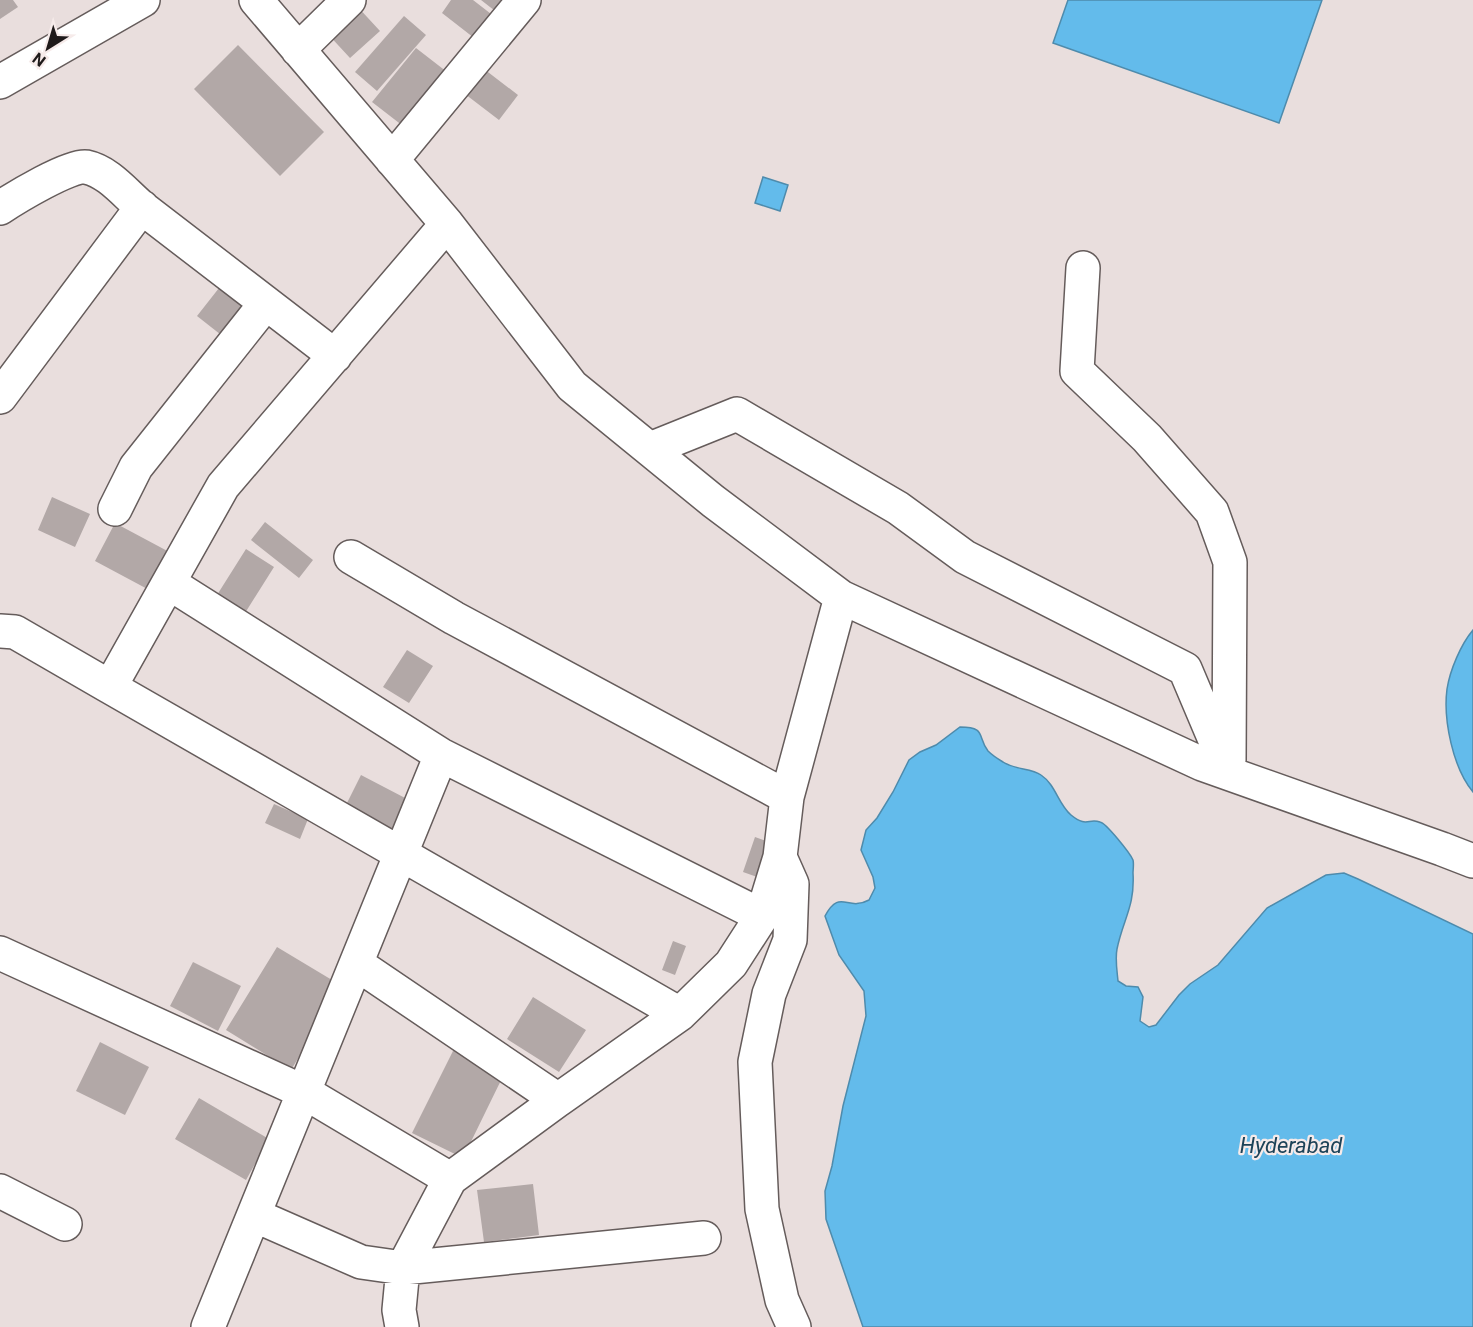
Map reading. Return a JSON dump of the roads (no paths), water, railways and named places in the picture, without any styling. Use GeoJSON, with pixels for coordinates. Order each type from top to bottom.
{"type":"FeatureCollection","features":[{"type":"Feature","properties":{"kind":"street"},"geometry":{"type":"LineString","coordinates":[[0,82],[144,0]]}},
{"type":"Feature","properties":{"kind":"street"},"geometry":{"type":"LineString","coordinates":[[256,0],[447,224],[572,386],[713,501],[841,597],[1191,759],[1473,861]]}},
{"type":"Feature","properties":{"kind":"street"},"geometry":{"type":"LineString","coordinates":[[298,50],[349,0]]}},
{"type":"Feature","properties":{"kind":"street"},"geometry":{"type":"LineString","coordinates":[[392,160],[524,0]]}},
{"type":"Feature","properties":{"kind":"street"},"geometry":{"type":"LineString","coordinates":[[0,208],[24,192],[84,166],[101,172],[142,207],[335,356]]}},
{"type":"Feature","properties":{"kind":"street"},"geometry":{"type":"LineString","coordinates":[[0,397],[142,207]]}},
{"type":"Feature","properties":{"kind":"street"},"geometry":{"type":"LineString","coordinates":[[110,687],[224,486],[447,224]]}},
{"type":"Feature","properties":{"kind":"street"},"geometry":{"type":"LineString","coordinates":[[1083,268],[1077,371],[1147,438],[1212,512],[1230,562],[1229,773]]}},
{"type":"Feature","properties":{"kind":"street"},"geometry":{"type":"LineString","coordinates":[[115,509],[136,467],[266,303]]}},
{"type":"Feature","properties":{"kind":"street"},"geometry":{"type":"LineString","coordinates":[[650,449],[737,414],[898,508],[965,557],[1185,669],[1229,773]]}},
{"type":"Feature","properties":{"kind":"street"},"geometry":{"type":"LineString","coordinates":[[351,557],[454,618],[787,797]]}},
{"type":"Feature","properties":{"kind":"street"},"geometry":{"type":"LineString","coordinates":[[169,583],[441,755],[762,916]]}},
{"type":"Feature","properties":{"kind":"street"},"geometry":{"type":"LineString","coordinates":[[402,1327],[399,1310],[403,1268],[450,1179],[680,1014],[731,964],[762,916],[780,857],[787,797],[841,597]]}},
{"type":"Feature","properties":{"kind":"street"},"geometry":{"type":"LineString","coordinates":[[0,631],[15,632],[680,1014]]}},
{"type":"Feature","properties":{"kind":"street"},"geometry":{"type":"LineString","coordinates":[[208,1327],[441,755]]}},
{"type":"Feature","properties":{"kind":"street"},"geometry":{"type":"LineString","coordinates":[[780,857],[792,884],[790,940],[769,994],[755,1062],[762,1209],[782,1300],[794,1327]]}},
{"type":"Feature","properties":{"kind":"street"},"geometry":{"type":"LineString","coordinates":[[0,953],[304,1092],[450,1179]]}},
{"type":"Feature","properties":{"kind":"street"},"geometry":{"type":"LineString","coordinates":[[357,964],[558,1100]]}},
{"type":"Feature","properties":{"kind":"street"},"geometry":{"type":"LineString","coordinates":[[0,1191],[65,1224]]}},
{"type":"Feature","properties":{"kind":"street"},"geometry":{"type":"LineString","coordinates":[[254,1215],[361,1262],[403,1268],[704,1238]]}},
{"type":"Feature","properties":{"kind":"water"},"geometry":{"type":"Polygon","coordinates":[[[1068,0],[1322,0],[1279,123],[1053,43],[1068,0]]]}},
{"type":"Feature","properties":{"kind":"water"},"geometry":{"type":"Polygon","coordinates":[[[763,177],[788,185],[780,211],[755,203],[763,177]]]}},
{"type":"Feature","properties":{"kind":"water"},"geometry":{"type":"Polygon","coordinates":[[[1473,630],[1473,792],[1455,757],[1448,729],[1446,701],[1453,666],[1464,642],[1473,630]]]}},
{"type":"Feature","properties":{"kind":"water","name":"Hyderabad"},"geometry":{"type":"Polygon","coordinates":[[[960,727],[969,727],[978,731],[988,751],[1003,762],[1041,775],[1071,815],[1084,822],[1096,821],[1103,824],[1131,856],[1133,860],[1132,895],[1117,949],[1118,981],[1126,986],[1138,987],[1143,997],[1140,1021],[1149,1027],[1156,1025],[1190,984],[1218,965],[1267,908],[1326,875],[1344,873],[1473,934],[1473,1327],[863,1327],[826,1219],[825,1191],[843,1106],[866,1016],[864,991],[839,955],[825,916],[835,903],[855,904],[869,900],[875,888],[873,877],[861,850],[866,830],[877,818],[893,792],[909,760],[936,745],[960,727]]]}}]}
